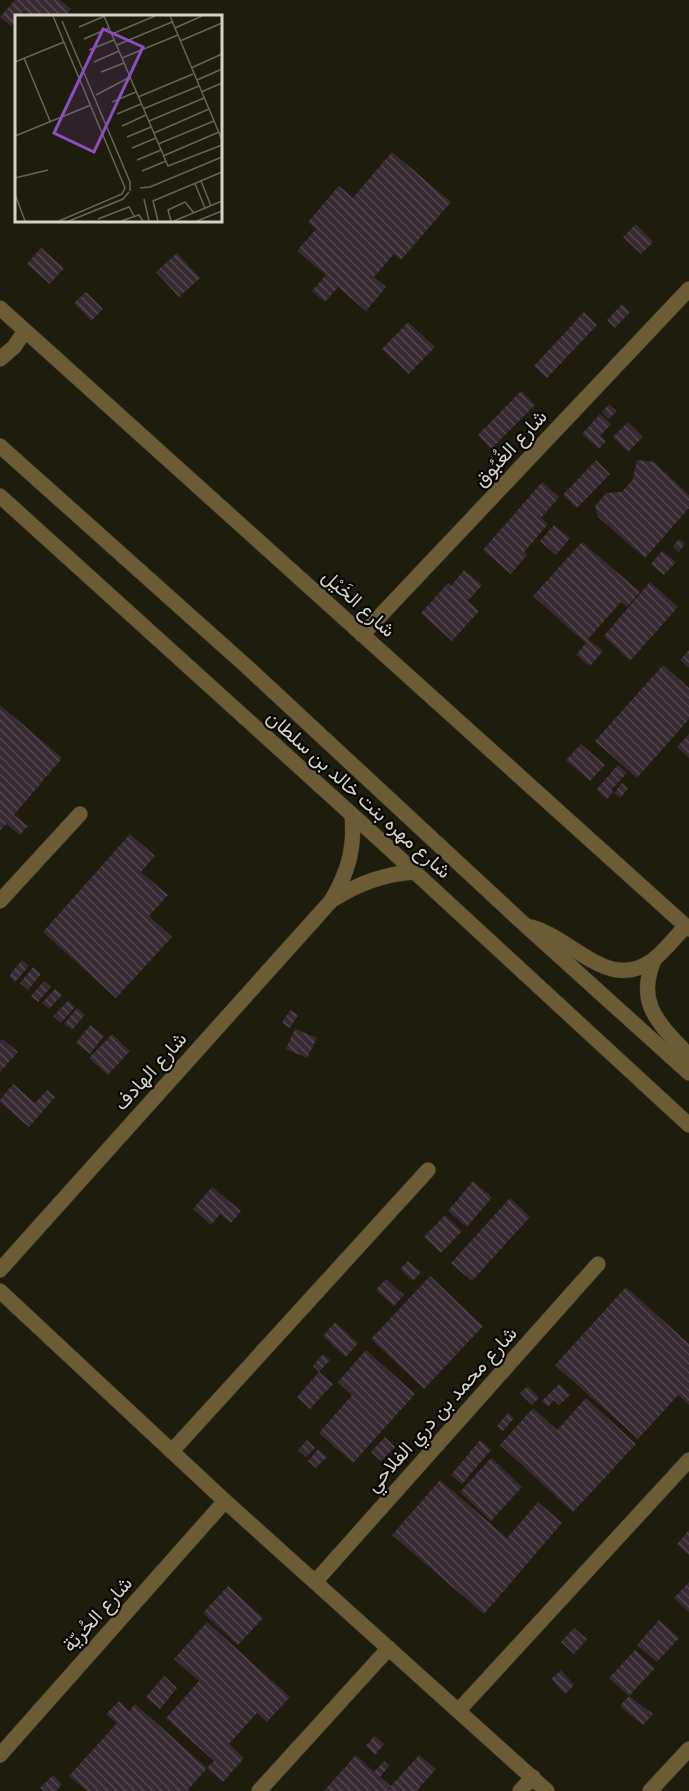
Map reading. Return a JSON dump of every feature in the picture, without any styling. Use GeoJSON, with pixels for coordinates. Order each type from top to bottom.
{"type":"FeatureCollection","features":[{"type":"Feature","properties":{"kind":"street","name":"شارع الغُبُوق"},"geometry":{"type":"LineString","coordinates":[[362,634],[689,290]]}},
{"type":"Feature","properties":{"kind":"street","name":"شارع الخَيْل"},"geometry":{"type":"LineString","coordinates":[[0,308],[687,928]]}},
{"type":"Feature","properties":{"kind":"street"},"geometry":{"type":"LineString","coordinates":[[0,359],[14,347],[25,331]]}},
{"type":"Feature","properties":{"kind":"street","name":"شارع مهره بنت خالد بن سلطان"},"geometry":{"type":"LineString","coordinates":[[0,446],[253,672],[525,925],[689,1072]]}},
{"type":"Feature","properties":{"kind":"street","name":"شارع مهره بنت خالد بن سلطان"},"geometry":{"type":"LineString","coordinates":[[0,496],[689,1125]]}},
{"type":"Feature","properties":{"kind":"street"},"geometry":{"type":"LineString","coordinates":[[0,901],[80,814]]}},
{"type":"Feature","properties":{"kind":"street","name":"شارع الهادف"},"geometry":{"type":"LineString","coordinates":[[0,1270],[331,901],[344,877],[352,852],[352,815]]}},
{"type":"Feature","properties":{"kind":"street","name":"شارع الهادف"},"geometry":{"type":"LineString","coordinates":[[331,901],[370,880],[414,872]]}},
{"type":"Feature","properties":{"kind":"street"},"geometry":{"type":"LineString","coordinates":[[525,925],[551,934],[598,965],[610,969],[634,969],[655,958],[687,928]]}},
{"type":"Feature","properties":{"kind":"street"},"geometry":{"type":"LineString","coordinates":[[655,958],[647,981],[649,1005],[661,1026],[689,1056]]}},
{"type":"Feature","properties":{"kind":"street"},"geometry":{"type":"LineString","coordinates":[[172,1451],[428,1170]]}},
{"type":"Feature","properties":{"kind":"street","name":"شارع محمد بن دري الفلاحي"},"geometry":{"type":"LineString","coordinates":[[315,1582],[598,1264]]}},
{"type":"Feature","properties":{"kind":"street"},"geometry":{"type":"LineString","coordinates":[[0,1291],[225,1502],[548,1791]]}},
{"type":"Feature","properties":{"kind":"street"},"geometry":{"type":"LineString","coordinates":[[459,1710],[689,1460]]}},
{"type":"Feature","properties":{"kind":"street","name":"شارع الحُريّة"},"geometry":{"type":"LineString","coordinates":[[0,1755],[225,1502]]}},
{"type":"Feature","properties":{"kind":"street"},"geometry":{"type":"LineString","coordinates":[[259,1791],[389,1648]]}},
{"type":"Feature","properties":{"kind":"street"},"geometry":{"type":"LineString","coordinates":[[650,1791],[689,1749]]}},
{"type":"Feature","properties":{"kind":"street"},"geometry":{"type":"LineString","coordinates":[[520,1791],[532,1777]]}},
{"type":"Feature","properties":{"kind":"building"},"geometry":{"type":"Polygon","coordinates":[[[15,0],[60,0],[71,9],[66,15],[29,15],[24,11],[20,15],[15,15],[15,21],[11,26],[0,17],[15,0]]]}},
{"type":"Feature","properties":{"kind":"building"},"geometry":{"type":"Polygon","coordinates":[[[392,152],[451,202],[401,260],[394,254],[374,277],[386,287],[366,311],[338,287],[325,302],[312,291],[326,275],[297,251],[316,229],[308,222],[339,186],[353,198],[392,152]]]}},
{"type":"Feature","properties":{"kind":"building"},"geometry":{"type":"Polygon","coordinates":[[[636,224],[653,242],[641,254],[623,237],[636,224]]]}},
{"type":"Feature","properties":{"kind":"building"},"geometry":{"type":"Polygon","coordinates":[[[41,248],[64,268],[50,284],[27,264],[41,248]]]}},
{"type":"Feature","properties":{"kind":"building"},"geometry":{"type":"Polygon","coordinates":[[[177,253],[200,278],[179,297],[156,272],[177,253]]]}},
{"type":"Feature","properties":{"kind":"building"},"geometry":{"type":"Polygon","coordinates":[[[86,292],[103,309],[91,321],[74,303],[86,292]]]}},
{"type":"Feature","properties":{"kind":"building"},"geometry":{"type":"Polygon","coordinates":[[[622,304],[630,312],[615,328],[607,320],[622,304]]]}},
{"type":"Feature","properties":{"kind":"building"},"geometry":{"type":"Polygon","coordinates":[[[584,312],[597,325],[547,378],[534,366],[584,312]]]}},
{"type":"Feature","properties":{"kind":"building"},"geometry":{"type":"Polygon","coordinates":[[[408,322],[435,347],[409,374],[382,349],[408,322]]]}},
{"type":"Feature","properties":{"kind":"building"},"geometry":{"type":"Polygon","coordinates":[[[521,391],[535,405],[491,449],[478,435],[521,391]]]}},
{"type":"Feature","properties":{"kind":"building"},"geometry":{"type":"Polygon","coordinates":[[[609,404],[617,411],[609,419],[602,412],[609,404]]]}},
{"type":"Feature","properties":{"kind":"building"},"geometry":{"type":"Polygon","coordinates":[[[600,414],[611,424],[600,436],[606,441],[599,449],[582,434],[600,414]]]}},
{"type":"Feature","properties":{"kind":"building"},"geometry":{"type":"Polygon","coordinates":[[[628,422],[643,437],[628,452],[613,437],[628,422]]]}},
{"type":"Feature","properties":{"kind":"building"},"geometry":{"type":"Polygon","coordinates":[[[596,460],[610,474],[577,508],[563,495],[596,460]]]}},
{"type":"Feature","properties":{"kind":"building"},"geometry":{"type":"Polygon","coordinates":[[[637,460],[654,462],[689,495],[689,508],[645,558],[598,517],[595,506],[606,493],[622,492],[633,479],[637,460]]]}},
{"type":"Feature","properties":{"kind":"building"},"geometry":{"type":"Polygon","coordinates":[[[542,482],[559,497],[541,518],[548,524],[524,552],[527,555],[511,574],[483,550],[542,482]]]}},
{"type":"Feature","properties":{"kind":"building"},"geometry":{"type":"Polygon","coordinates":[[[554,525],[570,538],[556,555],[540,541],[554,525]]]}},
{"type":"Feature","properties":{"kind":"building"},"geometry":{"type":"Polygon","coordinates":[[[679,539],[685,544],[679,552],[673,546],[679,539]]]}},
{"type":"Feature","properties":{"kind":"building"},"geometry":{"type":"Polygon","coordinates":[[[582,542],[640,592],[627,607],[621,602],[588,639],[603,651],[590,666],[576,655],[586,643],[533,596],[582,542]]]}},
{"type":"Feature","properties":{"kind":"building"},"geometry":{"type":"Polygon","coordinates":[[[662,551],[676,562],[664,575],[651,564],[662,551]]]}},
{"type":"Feature","properties":{"kind":"building"},"geometry":{"type":"Polygon","coordinates":[[[464,570],[482,585],[468,601],[479,611],[452,641],[421,613],[448,583],[451,586],[464,570]]]}},
{"type":"Feature","properties":{"kind":"building"},"geometry":{"type":"Polygon","coordinates":[[[650,582],[678,607],[630,661],[604,636],[650,582]]]}},
{"type":"Feature","properties":{"kind":"building"},"geometry":{"type":"Polygon","coordinates":[[[689,650],[689,668],[680,660],[689,650]]]}},
{"type":"Feature","properties":{"kind":"building"},"geometry":{"type":"Polygon","coordinates":[[[663,665],[689,688],[689,719],[637,778],[595,741],[663,665]]]}},
{"type":"Feature","properties":{"kind":"building"},"geometry":{"type":"Polygon","coordinates":[[[0,705],[62,758],[14,815],[28,826],[20,835],[6,824],[0,831],[0,705]]]}},
{"type":"Feature","properties":{"kind":"building"},"geometry":{"type":"Polygon","coordinates":[[[689,734],[689,758],[677,747],[689,734]]]}},
{"type":"Feature","properties":{"kind":"building"},"geometry":{"type":"Polygon","coordinates":[[[581,744],[605,765],[590,781],[566,760],[581,744]]]}},
{"type":"Feature","properties":{"kind":"building"},"geometry":{"type":"Polygon","coordinates":[[[618,765],[627,773],[611,790],[613,792],[607,799],[596,790],[618,765]]]}},
{"type":"Feature","properties":{"kind":"building"},"geometry":{"type":"Polygon","coordinates":[[[622,783],[628,789],[620,798],[614,793],[622,783]]]}},
{"type":"Feature","properties":{"kind":"building"},"geometry":{"type":"Polygon","coordinates":[[[130,834],[155,856],[141,872],[168,895],[149,916],[172,937],[116,998],[43,932],[130,834]]]}},
{"type":"Feature","properties":{"kind":"building"},"geometry":{"type":"Polygon","coordinates":[[[22,960],[29,966],[15,982],[9,976],[22,960]]]}},
{"type":"Feature","properties":{"kind":"building"},"geometry":{"type":"Polygon","coordinates":[[[33,967],[41,974],[28,990],[20,983],[33,967]]]}},
{"type":"Feature","properties":{"kind":"building"},"geometry":{"type":"Polygon","coordinates":[[[44,981],[51,987],[38,1002],[31,996],[44,981]]]}},
{"type":"Feature","properties":{"kind":"building"},"geometry":{"type":"Polygon","coordinates":[[[55,989],[62,995],[49,1009],[42,1003],[55,989]]]}},
{"type":"Feature","properties":{"kind":"building"},"geometry":{"type":"Polygon","coordinates":[[[68,1001],[75,1007],[61,1023],[53,1016],[68,1001]]]}},
{"type":"Feature","properties":{"kind":"building"},"geometry":{"type":"Polygon","coordinates":[[[77,1008],[85,1015],[72,1030],[64,1024],[77,1008]]]}},
{"type":"Feature","properties":{"kind":"building"},"geometry":{"type":"Polygon","coordinates":[[[290,1010],[298,1015],[290,1028],[282,1023],[290,1010]]]}},
{"type":"Feature","properties":{"kind":"building"},"geometry":{"type":"Polygon","coordinates":[[[90,1025],[104,1036],[90,1054],[76,1043],[90,1025]]]}},
{"type":"Feature","properties":{"kind":"building"},"geometry":{"type":"Polygon","coordinates":[[[295,1029],[317,1038],[307,1058],[286,1049],[295,1029]]]}},
{"type":"Feature","properties":{"kind":"building"},"geometry":{"type":"Polygon","coordinates":[[[112,1034],[130,1051],[108,1075],[89,1058],[112,1034]]]}},
{"type":"Feature","properties":{"kind":"building"},"geometry":{"type":"Polygon","coordinates":[[[2,1039],[18,1052],[0,1072],[0,1041],[2,1039]]]}},
{"type":"Feature","properties":{"kind":"building"},"geometry":{"type":"Polygon","coordinates":[[[13,1084],[35,1103],[47,1090],[55,1097],[29,1127],[0,1102],[13,1084]]]}},
{"type":"Feature","properties":{"kind":"building"},"geometry":{"type":"Polygon","coordinates":[[[473,1181],[492,1197],[467,1227],[448,1211],[473,1181]]]}},
{"type":"Feature","properties":{"kind":"building"},"geometry":{"type":"Polygon","coordinates":[[[212,1187],[241,1211],[231,1223],[220,1214],[211,1225],[193,1209],[212,1187]]]}},
{"type":"Feature","properties":{"kind":"building"},"geometry":{"type":"Polygon","coordinates":[[[510,1198],[530,1217],[472,1281],[451,1263],[510,1198]]]}},
{"type":"Feature","properties":{"kind":"building"},"geometry":{"type":"Polygon","coordinates":[[[445,1215],[462,1231],[441,1253],[424,1237],[445,1215]]]}},
{"type":"Feature","properties":{"kind":"building"},"geometry":{"type":"Polygon","coordinates":[[[408,1261],[421,1272],[413,1281],[400,1269],[408,1261]]]}},
{"type":"Feature","properties":{"kind":"building"},"geometry":{"type":"Polygon","coordinates":[[[430,1276],[483,1326],[424,1389],[371,1339],[430,1276]]]}},
{"type":"Feature","properties":{"kind":"building"},"geometry":{"type":"Polygon","coordinates":[[[386,1279],[404,1295],[394,1306],[376,1290],[386,1279]]]}},
{"type":"Feature","properties":{"kind":"building"},"geometry":{"type":"Polygon","coordinates":[[[626,1287],[689,1344],[689,1405],[678,1395],[638,1439],[555,1365],[626,1287]]]}},
{"type":"Feature","properties":{"kind":"building"},"geometry":{"type":"Polygon","coordinates":[[[335,1322],[358,1343],[346,1357],[323,1336],[335,1322]]]}},
{"type":"Feature","properties":{"kind":"building"},"geometry":{"type":"Polygon","coordinates":[[[366,1350],[415,1394],[353,1463],[319,1433],[352,1395],[338,1382],[366,1350]]]}},
{"type":"Feature","properties":{"kind":"building"},"geometry":{"type":"Polygon","coordinates":[[[323,1354],[330,1360],[319,1372],[313,1366],[323,1354]]]}},
{"type":"Feature","properties":{"kind":"building"},"geometry":{"type":"Polygon","coordinates":[[[319,1372],[333,1384],[310,1409],[297,1397],[319,1372]]]}},
{"type":"Feature","properties":{"kind":"building"},"geometry":{"type":"Polygon","coordinates":[[[559,1384],[570,1395],[559,1405],[554,1400],[548,1407],[542,1401],[559,1384]]]}},
{"type":"Feature","properties":{"kind":"building"},"geometry":{"type":"Polygon","coordinates":[[[528,1386],[539,1398],[532,1405],[520,1393],[528,1386]]]}},
{"type":"Feature","properties":{"kind":"building"},"geometry":{"type":"Polygon","coordinates":[[[586,1398],[636,1444],[573,1512],[500,1445],[533,1408],[557,1430],[586,1398]]]}},
{"type":"Feature","properties":{"kind":"building"},"geometry":{"type":"Polygon","coordinates":[[[508,1413],[514,1418],[503,1431],[497,1426],[508,1413]]]}},
{"type":"Feature","properties":{"kind":"building"},"geometry":{"type":"Polygon","coordinates":[[[385,1437],[395,1447],[381,1461],[371,1452],[385,1437]]]}},
{"type":"Feature","properties":{"kind":"building"},"geometry":{"type":"Polygon","coordinates":[[[307,1440],[315,1448],[306,1457],[298,1450],[307,1440]]]}},
{"type":"Feature","properties":{"kind":"building"},"geometry":{"type":"Polygon","coordinates":[[[480,1440],[491,1450],[462,1484],[451,1475],[480,1440]]]}},
{"type":"Feature","properties":{"kind":"building"},"geometry":{"type":"Polygon","coordinates":[[[318,1449],[327,1457],[316,1468],[308,1461],[318,1449]]]}},
{"type":"Feature","properties":{"kind":"building"},"geometry":{"type":"Polygon","coordinates":[[[491,1458],[522,1487],[491,1521],[460,1492],[491,1458]]]}},
{"type":"Feature","properties":{"kind":"building"},"geometry":{"type":"Polygon","coordinates":[[[440,1480],[507,1538],[538,1502],[562,1523],[484,1614],[392,1535],[440,1480]]]}},
{"type":"Feature","properties":{"kind":"building"},"geometry":{"type":"Polygon","coordinates":[[[689,1530],[689,1555],[677,1544],[689,1530]]]}},
{"type":"Feature","properties":{"kind":"building"},"geometry":{"type":"Polygon","coordinates":[[[689,1582],[689,1612],[674,1598],[689,1582]]]}},
{"type":"Feature","properties":{"kind":"building"},"geometry":{"type":"Polygon","coordinates":[[[228,1586],[263,1618],[238,1645],[203,1613],[228,1586]]]}},
{"type":"Feature","properties":{"kind":"building"},"geometry":{"type":"Polygon","coordinates":[[[659,1620],[679,1638],[657,1662],[637,1645],[659,1620]]]}},
{"type":"Feature","properties":{"kind":"building"},"geometry":{"type":"Polygon","coordinates":[[[207,1622],[290,1697],[267,1722],[257,1713],[229,1744],[244,1758],[223,1782],[207,1768],[214,1761],[166,1718],[199,1681],[174,1659],[207,1622]]]}},
{"type":"Feature","properties":{"kind":"building"},"geometry":{"type":"Polygon","coordinates":[[[574,1628],[587,1639],[574,1654],[561,1642],[574,1628]]]}},
{"type":"Feature","properties":{"kind":"building"},"geometry":{"type":"Polygon","coordinates":[[[635,1650],[655,1668],[629,1696],[609,1678],[635,1650]]]}},
{"type":"Feature","properties":{"kind":"building"},"geometry":{"type":"Polygon","coordinates":[[[561,1670],[574,1685],[565,1694],[551,1679],[561,1670]]]}},
{"type":"Feature","properties":{"kind":"building"},"geometry":{"type":"Polygon","coordinates":[[[164,1676],[177,1688],[160,1709],[146,1697],[164,1676]]]}},
{"type":"Feature","properties":{"kind":"building"},"geometry":{"type":"Polygon","coordinates":[[[629,1696],[653,1714],[643,1725],[620,1706],[629,1696]]]}},
{"type":"Feature","properties":{"kind":"building"},"geometry":{"type":"Polygon","coordinates":[[[119,1701],[129,1711],[135,1704],[207,1768],[187,1791],[87,1791],[69,1776],[117,1723],[106,1714],[119,1701]]]}},
{"type":"Feature","properties":{"kind":"building"},"geometry":{"type":"Polygon","coordinates":[[[374,1736],[384,1744],[375,1755],[366,1746],[374,1736]]]}},
{"type":"Feature","properties":{"kind":"building"},"geometry":{"type":"Polygon","coordinates":[[[356,1755],[374,1772],[384,1761],[389,1766],[380,1777],[391,1786],[419,1755],[436,1769],[418,1789],[420,1791],[324,1791],[356,1755]]]}},
{"type":"Feature","properties":{"kind":"building"},"geometry":{"type":"Polygon","coordinates":[[[53,1775],[62,1784],[56,1791],[44,1791],[40,1788],[53,1775]]]}}]}
